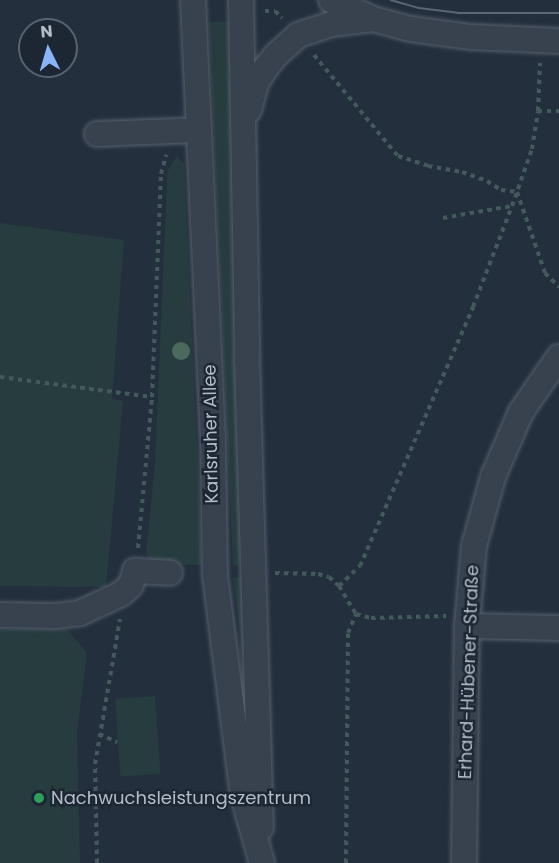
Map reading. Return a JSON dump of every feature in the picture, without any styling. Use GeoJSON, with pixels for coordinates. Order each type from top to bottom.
{"type":"FeatureCollection","features":[{"type":"Feature","properties":{"kind":"street","name":"Karlsruher Allee"},"geometry":{"type":"LineString","coordinates":[[193,0],[213,435],[211,499],[214,574],[243,796],[262,863]]}},
{"type":"Feature","properties":{"kind":"street"},"geometry":{"type":"LineString","coordinates":[[331,0],[373,19],[411,29],[471,37],[559,41]]}},
{"type":"Feature","properties":{"kind":"street","name":"Karlsruher Allee"},"geometry":{"type":"LineString","coordinates":[[251,5],[243,130],[262,863]]}},
{"type":"Feature","properties":{"kind":"street"},"geometry":{"type":"LineString","coordinates":[[243,130],[256,83],[275,56],[286,45],[298,35],[331,24],[373,19]]}},
{"type":"Feature","properties":{"kind":"street"},"geometry":{"type":"LineString","coordinates":[[97,134],[200,130]]}},
{"type":"Feature","properties":{"kind":"street","name":"Erhard-Hübener-Straße"},"geometry":{"type":"LineString","coordinates":[[464,863],[467,615],[474,546],[492,477],[521,412],[559,357]]}},
{"type":"Feature","properties":{"kind":"street"},"geometry":{"type":"LineString","coordinates":[[0,615],[56,616],[80,613],[121,594],[131,585],[135,572],[170,573]]}},
{"type":"Feature","properties":{"kind":"street"},"geometry":{"type":"LineString","coordinates":[[467,615],[559,628]]}},
{"type":"Feature","properties":{"kind":"path"},"geometry":{"type":"LineString","coordinates":[[251,5],[275,11],[291,25]]}},
{"type":"Feature","properties":{"kind":"path"},"geometry":{"type":"LineString","coordinates":[[308,48],[398,156],[428,166],[462,172],[487,181],[501,190],[517,192]]}},
{"type":"Feature","properties":{"kind":"path"},"geometry":{"type":"LineString","coordinates":[[339,586],[360,566],[473,308],[512,206],[532,149],[538,111],[540,57]]}},
{"type":"Feature","properties":{"kind":"path"},"geometry":{"type":"LineString","coordinates":[[538,111],[559,111]]}},
{"type":"Feature","properties":{"kind":"path"},"geometry":{"type":"LineString","coordinates":[[135,572],[152,397],[161,174],[167,148]]}},
{"type":"Feature","properties":{"kind":"path"},"geometry":{"type":"LineString","coordinates":[[517,192],[545,273],[559,287]]}},
{"type":"Feature","properties":{"kind":"path"},"geometry":{"type":"LineString","coordinates":[[443,218],[512,206]]}},
{"type":"Feature","properties":{"kind":"path"},"geometry":{"type":"LineString","coordinates":[[0,377],[152,397]]}},
{"type":"Feature","properties":{"kind":"path"},"geometry":{"type":"LineString","coordinates":[[306,573],[329,577],[339,586],[356,614],[371,618],[443,618],[467,615]]}},
{"type":"Feature","properties":{"kind":"path"},"geometry":{"type":"LineString","coordinates":[[97,863],[95,764],[119,633],[121,594]]}},
{"type":"Feature","properties":{"kind":"path"},"geometry":{"type":"LineString","coordinates":[[346,863],[348,633],[356,614]]}},
{"type":"Feature","properties":{"kind":"path"},"geometry":{"type":"LineString","coordinates":[[99,734],[117,742]]}},
{"type":"Feature","properties":{"kind":"green space"},"geometry":{"type":"Polygon","coordinates":[[[233,21],[243,565],[233,566],[209,22],[233,21]]]}},
{"type":"Feature","properties":{"kind":"green space"},"geometry":{"type":"Polygon","coordinates":[[[177,156],[184,164],[202,565],[155,565],[146,555],[155,464],[167,179],[168,170],[177,156]]]}},
{"type":"Feature","properties":{"kind":"green space"},"geometry":{"type":"Polygon","coordinates":[[[0,223],[124,240],[112,399],[123,401],[106,587],[0,586],[0,223]]]}},
{"type":"Feature","properties":{"kind":"green space"},"geometry":{"type":"Polygon","coordinates":[[[244,577],[248,655],[243,656],[233,578],[244,577]]]}},
{"type":"Feature","properties":{"kind":"green space","name":"Nachwuchsleistungszentrum"},"geometry":{"type":"Polygon","coordinates":[[[0,629],[67,629],[87,653],[77,733],[80,863],[0,863],[0,629]]]}},
{"type":"Feature","properties":{"kind":"green space"},"geometry":{"type":"Polygon","coordinates":[[[155,696],[160,774],[121,777],[115,699],[155,696]]]}},
{"type":"Feature","properties":{"kind":"tram line"},"geometry":{"type":"LineString","coordinates":[[391,0],[419,8],[458,13],[559,13]]}},
{"type":"Feature","properties":{"kind":"place","name":"Nachwuchsleistungszentrum"},"geometry":{"type":"Point","coordinates":[39,798]}}]}
